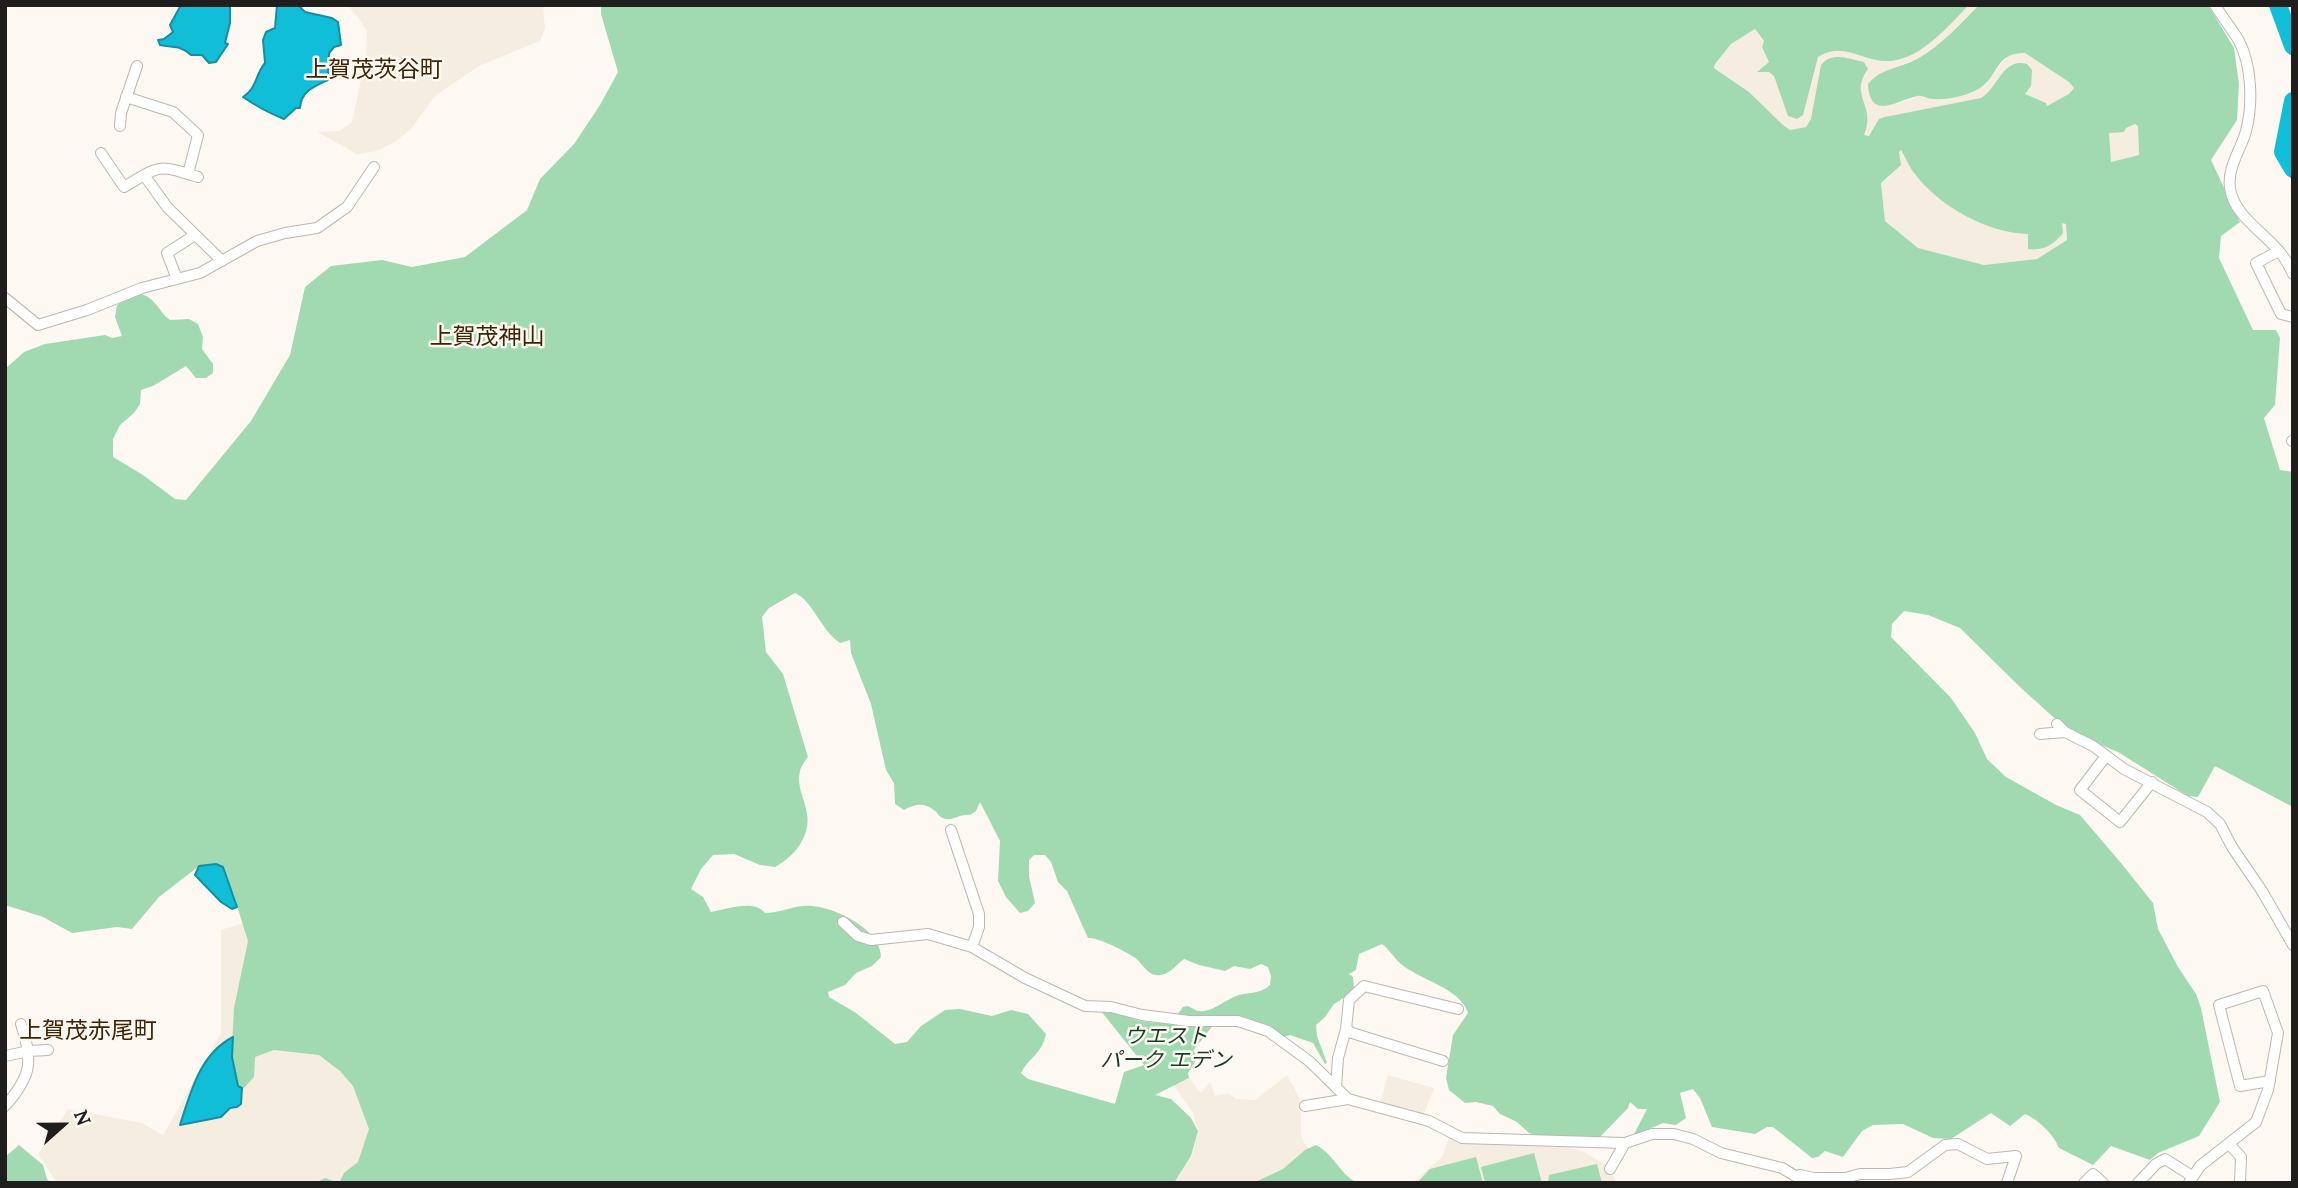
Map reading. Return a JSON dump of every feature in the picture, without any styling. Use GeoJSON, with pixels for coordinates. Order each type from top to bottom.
{"type":"FeatureCollection","features":[{"type":"Feature","properties":{"kind":"street"},"geometry":{"type":"LineString","coordinates":[[2215,5],[2239,42],[2249,77],[2246,133],[2230,174],[2232,198],[2248,220],[2279,251],[2293,274]]}},
{"type":"Feature","properties":{"kind":"street"},"geometry":{"type":"LineString","coordinates":[[120,126],[121,113],[136,66]]}},
{"type":"Feature","properties":{"kind":"street"},"geometry":{"type":"LineString","coordinates":[[101,153],[124,187],[163,166],[193,175],[198,135],[173,112],[126,97]]}},
{"type":"Feature","properties":{"kind":"street"},"geometry":{"type":"LineString","coordinates":[[5,298],[38,325],[87,310],[142,288],[200,273],[257,241],[317,228],[330,221],[347,207],[374,167]]}},
{"type":"Feature","properties":{"kind":"street"},"geometry":{"type":"LineString","coordinates":[[145,175],[167,207],[222,261]]}},
{"type":"Feature","properties":{"kind":"street"},"geometry":{"type":"LineString","coordinates":[[177,279],[167,253],[195,234]]}},
{"type":"Feature","properties":{"kind":"street"},"geometry":{"type":"LineString","coordinates":[[2279,251],[2256,263],[2281,314],[2293,317]]}},
{"type":"Feature","properties":{"kind":"street"},"geometry":{"type":"LineString","coordinates":[[2040,734],[2061,728],[2093,746],[2124,769],[2207,812],[2220,824],[2293,945]]}},
{"type":"Feature","properties":{"kind":"street"},"geometry":{"type":"LineString","coordinates":[[2106,756],[2080,790],[2120,822],[2152,782]]}},
{"type":"Feature","properties":{"kind":"street"},"geometry":{"type":"LineString","coordinates":[[951,830],[979,914],[979,927],[972,947]]}},
{"type":"Feature","properties":{"kind":"street"},"geometry":{"type":"LineString","coordinates":[[843,922],[858,936],[870,940],[928,934],[972,947],[1025,978],[1086,1006],[1111,1007],[1142,1015],[1189,1021],[1238,1021],[1268,1031],[1309,1061],[1348,1099]]}},
{"type":"Feature","properties":{"kind":"street"},"geometry":{"type":"LineString","coordinates":[[1336,1087],[1338,1058],[1346,1029],[1349,1000],[1364,985],[1458,1009]]}},
{"type":"Feature","properties":{"kind":"street"},"geometry":{"type":"LineString","coordinates":[[2137,1183],[2165,1159],[2191,1179],[2200,1166],[2256,1122],[2270,1081],[2278,1033],[2263,991],[2219,1006],[2240,1086],[2270,1081]]}},
{"type":"Feature","properties":{"kind":"street"},"geometry":{"type":"LineString","coordinates":[[5,1106],[24,1082],[30,1051],[21,1024]]}},
{"type":"Feature","properties":{"kind":"street"},"geometry":{"type":"LineString","coordinates":[[1346,1029],[1443,1060]]}},
{"type":"Feature","properties":{"kind":"street"},"geometry":{"type":"LineString","coordinates":[[5,1056],[48,1050]]}},
{"type":"Feature","properties":{"kind":"street"},"geometry":{"type":"LineString","coordinates":[[1305,1106],[1348,1099],[1429,1121],[1462,1138],[1625,1143],[1652,1134],[1674,1133],[1721,1153],[1782,1168],[1807,1183]]}},
{"type":"Feature","properties":{"kind":"street"},"geometry":{"type":"LineString","coordinates":[[1610,1169],[1625,1143]]}},
{"type":"Feature","properties":{"kind":"street"},"geometry":{"type":"LineString","coordinates":[[1791,1173],[1814,1178],[1908,1172],[1945,1145],[1958,1144],[1987,1158],[2016,1156],[2007,1183]]}},
{"type":"Feature","properties":{"kind":"street"},"geometry":{"type":"LineString","coordinates":[[2229,1144],[2241,1157],[2240,1183]]}},
{"type":"Feature","properties":{"kind":"street"},"geometry":{"type":"LineString","coordinates":[[2084,1183],[2093,1174],[2103,1183]]}},
{"type":"Feature","properties":{"kind":"shaded area"},"geometry":{"type":"Polygon","coordinates":[[[347,5],[543,5],[545,28],[540,41],[479,66],[435,96],[411,129],[396,141],[377,151],[357,154],[317,132],[340,131],[352,122],[366,56],[367,31],[347,5]]]}},
{"type":"Feature","properties":{"kind":"shaded area"},"geometry":{"type":"Polygon","coordinates":[[[1969,5],[1979,5],[1940,44],[1916,59],[1884,71],[1898,104],[1918,96],[1984,86],[2009,54],[2025,53],[2138,126],[2139,155],[2111,162],[2066,224],[2067,240],[2037,259],[1984,265],[1918,248],[1885,221],[1881,182],[1890,177],[1877,136],[1861,135],[1811,119],[1806,127],[1790,130],[1749,92],[1715,68],[1715,64],[1731,44],[1755,29],[1767,43],[1818,57],[1827,51],[1838,50],[1870,59],[1890,61],[1923,48],[1969,5]]]}},
{"type":"Feature","properties":{"kind":"shaded area"},"geometry":{"type":"Polygon","coordinates":[[[266,916],[592,1183],[57,1183],[38,1154],[68,1109],[142,1123],[163,1135],[221,1033],[221,930],[266,916]]]}},
{"type":"Feature","properties":{"kind":"shaded area"},"geometry":{"type":"Polygon","coordinates":[[[1287,1075],[1301,1101],[1301,1133],[1309,1149],[1283,1169],[1253,1183],[1174,1183],[1192,1156],[1198,1131],[1193,1113],[1174,1086],[1189,1078],[1201,1093],[1210,1082],[1215,1096],[1228,1093],[1236,1099],[1255,1100],[1287,1075]]]}},
{"type":"Feature","properties":{"kind":"shaded area"},"geometry":{"type":"Polygon","coordinates":[[[1388,1075],[1434,1088],[1424,1114],[1380,1103],[1388,1075]]]}},
{"type":"Feature","properties":{"kind":"shaded area"},"geometry":{"type":"Polygon","coordinates":[[[1449,1137],[1458,1143],[1569,1147],[1582,1151],[1613,1169],[1615,1183],[1412,1183],[1442,1157],[1449,1137]]]}},
{"type":"Feature","properties":{"kind":"green space","name":"ウエスト パーク エデン"},"geometry":{"type":"Polygon","coordinates":[[[601,5],[1969,5],[1934,40],[1902,59],[1881,61],[1845,51],[1827,52],[1818,57],[1803,115],[1797,119],[1788,116],[1774,76],[1769,72],[1757,72],[1769,62],[1762,47],[1764,41],[1755,29],[1731,44],[1715,64],[1714,68],[1749,92],[1790,130],[1806,127],[1811,119],[1821,65],[1825,61],[1841,57],[1864,62],[1868,69],[1863,78],[1861,94],[1867,116],[1864,135],[1869,136],[1879,119],[1981,98],[2006,69],[2019,63],[2027,64],[2032,70],[2031,86],[2025,94],[2046,103],[2047,106],[2069,94],[2074,88],[2069,82],[2025,53],[2015,54],[2002,61],[1986,83],[1963,95],[1939,99],[1917,96],[1885,106],[1874,102],[1868,84],[1873,79],[1926,53],[1979,5],[2208,5],[2234,48],[2239,84],[2237,120],[2211,160],[2240,222],[2221,236],[2219,258],[2253,330],[2276,330],[2280,338],[2275,405],[2264,418],[2280,470],[2293,472],[2293,807],[2215,766],[2198,797],[2188,796],[2118,752],[2070,732],[1960,628],[1928,615],[1904,611],[1892,624],[1891,637],[1951,698],[1975,733],[1987,759],[2006,777],[2080,815],[2153,903],[2158,929],[2196,994],[2201,1008],[2220,1102],[2199,1136],[2158,1153],[2150,1160],[2111,1146],[2093,1165],[2059,1148],[2041,1124],[2025,1114],[2010,1126],[1991,1113],[1951,1139],[1933,1138],[1903,1124],[1873,1125],[1862,1131],[1843,1157],[1825,1151],[1812,1158],[1773,1127],[1767,1127],[1755,1134],[1712,1127],[1700,1098],[1693,1089],[1680,1093],[1686,1118],[1676,1125],[1663,1123],[1633,1136],[1647,1109],[1638,1109],[1630,1102],[1628,1108],[1597,1140],[1537,1136],[1500,1114],[1493,1106],[1476,1102],[1465,1103],[1449,1090],[1446,1078],[1453,1035],[1468,1013],[1464,1004],[1448,991],[1409,970],[1382,944],[1359,954],[1356,970],[1349,974],[1353,977],[1354,988],[1350,994],[1334,1004],[1316,1025],[1327,1063],[1325,1064],[1313,1043],[1290,1035],[1284,1037],[1178,1014],[1183,1007],[1204,1011],[1239,995],[1263,990],[1270,985],[1268,967],[1261,964],[1250,969],[1234,966],[1225,971],[1184,959],[1164,974],[1153,974],[1124,951],[1088,938],[1067,891],[1058,882],[1051,862],[1045,855],[1034,855],[1029,860],[1029,876],[1035,903],[1028,911],[1020,913],[1006,897],[998,881],[1000,841],[980,802],[976,811],[970,815],[949,819],[923,805],[904,810],[895,804],[894,783],[886,770],[871,704],[851,653],[850,640],[840,643],[827,631],[807,602],[795,593],[769,608],[762,617],[766,652],[783,674],[808,757],[801,767],[799,777],[808,822],[804,838],[789,858],[775,867],[760,865],[734,854],[713,855],[701,869],[691,889],[703,897],[711,912],[740,906],[754,907],[765,913],[814,906],[839,913],[864,928],[879,947],[881,957],[872,966],[856,973],[845,985],[828,992],[829,997],[856,1013],[895,1044],[907,1042],[921,1026],[945,1010],[960,1009],[992,1016],[1011,1010],[1028,1014],[1046,1034],[1039,1051],[1021,1073],[1028,1079],[1115,1104],[1124,1072],[1144,1065],[1101,1011],[1111,1011],[1149,1022],[1214,1024],[1193,1051],[1199,1056],[1188,1073],[1189,1078],[1155,1095],[1171,1099],[1191,1118],[1198,1131],[1191,1156],[1174,1183],[339,1183],[344,1173],[358,1162],[369,1129],[353,1086],[340,1071],[319,1055],[274,1050],[255,1057],[254,1077],[244,1088],[238,1087],[231,1064],[234,1008],[248,941],[233,893],[199,866],[159,897],[132,929],[117,927],[72,933],[43,917],[5,905],[5,369],[24,352],[45,344],[105,335],[112,338],[122,336],[115,317],[117,305],[138,293],[153,301],[170,320],[189,319],[198,324],[203,337],[202,349],[213,364],[213,373],[206,378],[196,378],[186,366],[153,386],[141,390],[140,404],[120,425],[113,439],[113,457],[175,499],[186,500],[251,421],[290,355],[305,287],[331,266],[382,260],[412,267],[465,257],[527,210],[540,179],[574,144],[618,72],[601,14],[601,5]],[[2135,124],[2124,132],[2109,133],[2111,162],[2139,155],[2138,126],[2135,124]],[[1901,150],[1901,165],[1881,183],[1885,221],[1918,248],[1984,265],[2037,259],[2067,240],[2066,224],[2062,223],[2063,233],[2052,244],[2039,249],[2028,249],[2028,234],[1996,229],[1965,216],[1925,186],[1901,150]]]}},
{"type":"Feature","properties":{"kind":"green space"},"geometry":{"type":"Polygon","coordinates":[[[19,1145],[43,1165],[51,1183],[5,1183],[5,1157],[19,1145]]]}},
{"type":"Feature","properties":{"kind":"green space"},"geometry":{"type":"Polygon","coordinates":[[[1316,1145],[1358,1183],[1253,1183],[1283,1169],[1305,1150],[1316,1145]]]}},
{"type":"Feature","properties":{"kind":"green space"},"geometry":{"type":"Polygon","coordinates":[[[1534,1153],[1542,1183],[1485,1183],[1481,1167],[1534,1153]]]}},
{"type":"Feature","properties":{"kind":"green space"},"geometry":{"type":"Polygon","coordinates":[[[1476,1157],[1483,1183],[1417,1183],[1430,1169],[1476,1157]]]}},
{"type":"Feature","properties":{"kind":"green space"},"geometry":{"type":"Polygon","coordinates":[[[1597,1164],[1602,1183],[1548,1183],[1549,1175],[1597,1164]]]}},
{"type":"Feature","properties":{"kind":"green space"},"geometry":{"type":"Polygon","coordinates":[[[325,1178],[339,1183],[315,1183],[325,1178]]]}},
{"type":"Feature","properties":{"kind":"water"},"geometry":{"type":"Polygon","coordinates":[[[181,5],[230,5],[230,23],[225,43],[228,44],[216,62],[209,63],[202,55],[191,55],[180,48],[160,45],[158,40],[173,32],[170,25],[181,5]]]}},
{"type":"Feature","properties":{"kind":"water"},"geometry":{"type":"Polygon","coordinates":[[[277,5],[298,5],[305,12],[332,18],[338,22],[341,45],[334,47],[329,53],[328,80],[310,90],[303,97],[300,108],[296,108],[284,119],[243,97],[251,90],[265,63],[263,40],[266,32],[275,28],[277,5]]]}},
{"type":"Feature","properties":{"kind":"water"},"geometry":{"type":"Polygon","coordinates":[[[216,864],[223,867],[237,907],[232,909],[221,902],[195,875],[199,866],[216,864]]]}},
{"type":"Feature","properties":{"kind":"water"},"geometry":{"type":"Polygon","coordinates":[[[233,1037],[232,1057],[238,1086],[242,1088],[241,1104],[230,1108],[221,1117],[180,1125],[193,1087],[205,1063],[212,1053],[233,1037]]]}},
{"type":"Feature","properties":{"kind":"waterway"},"geometry":{"type":"LineString","coordinates":[[2278,5],[2293,46]]}},
{"type":"Feature","properties":{"kind":"waterway"},"geometry":{"type":"LineString","coordinates":[[2293,101],[2283,152],[2293,169]]}},
{"type":"Feature","properties":{"kind":"district","name":"上賀茂茨谷町"},"geometry":{"type":"Point","coordinates":[374,70]}},
{"type":"Feature","properties":{"kind":"district","name":"上賀茂神山"},"geometry":{"type":"Point","coordinates":[487,337]}},
{"type":"Feature","properties":{"kind":"district","name":"上賀茂赤尾町"},"geometry":{"type":"Point","coordinates":[88,1031]}}]}
